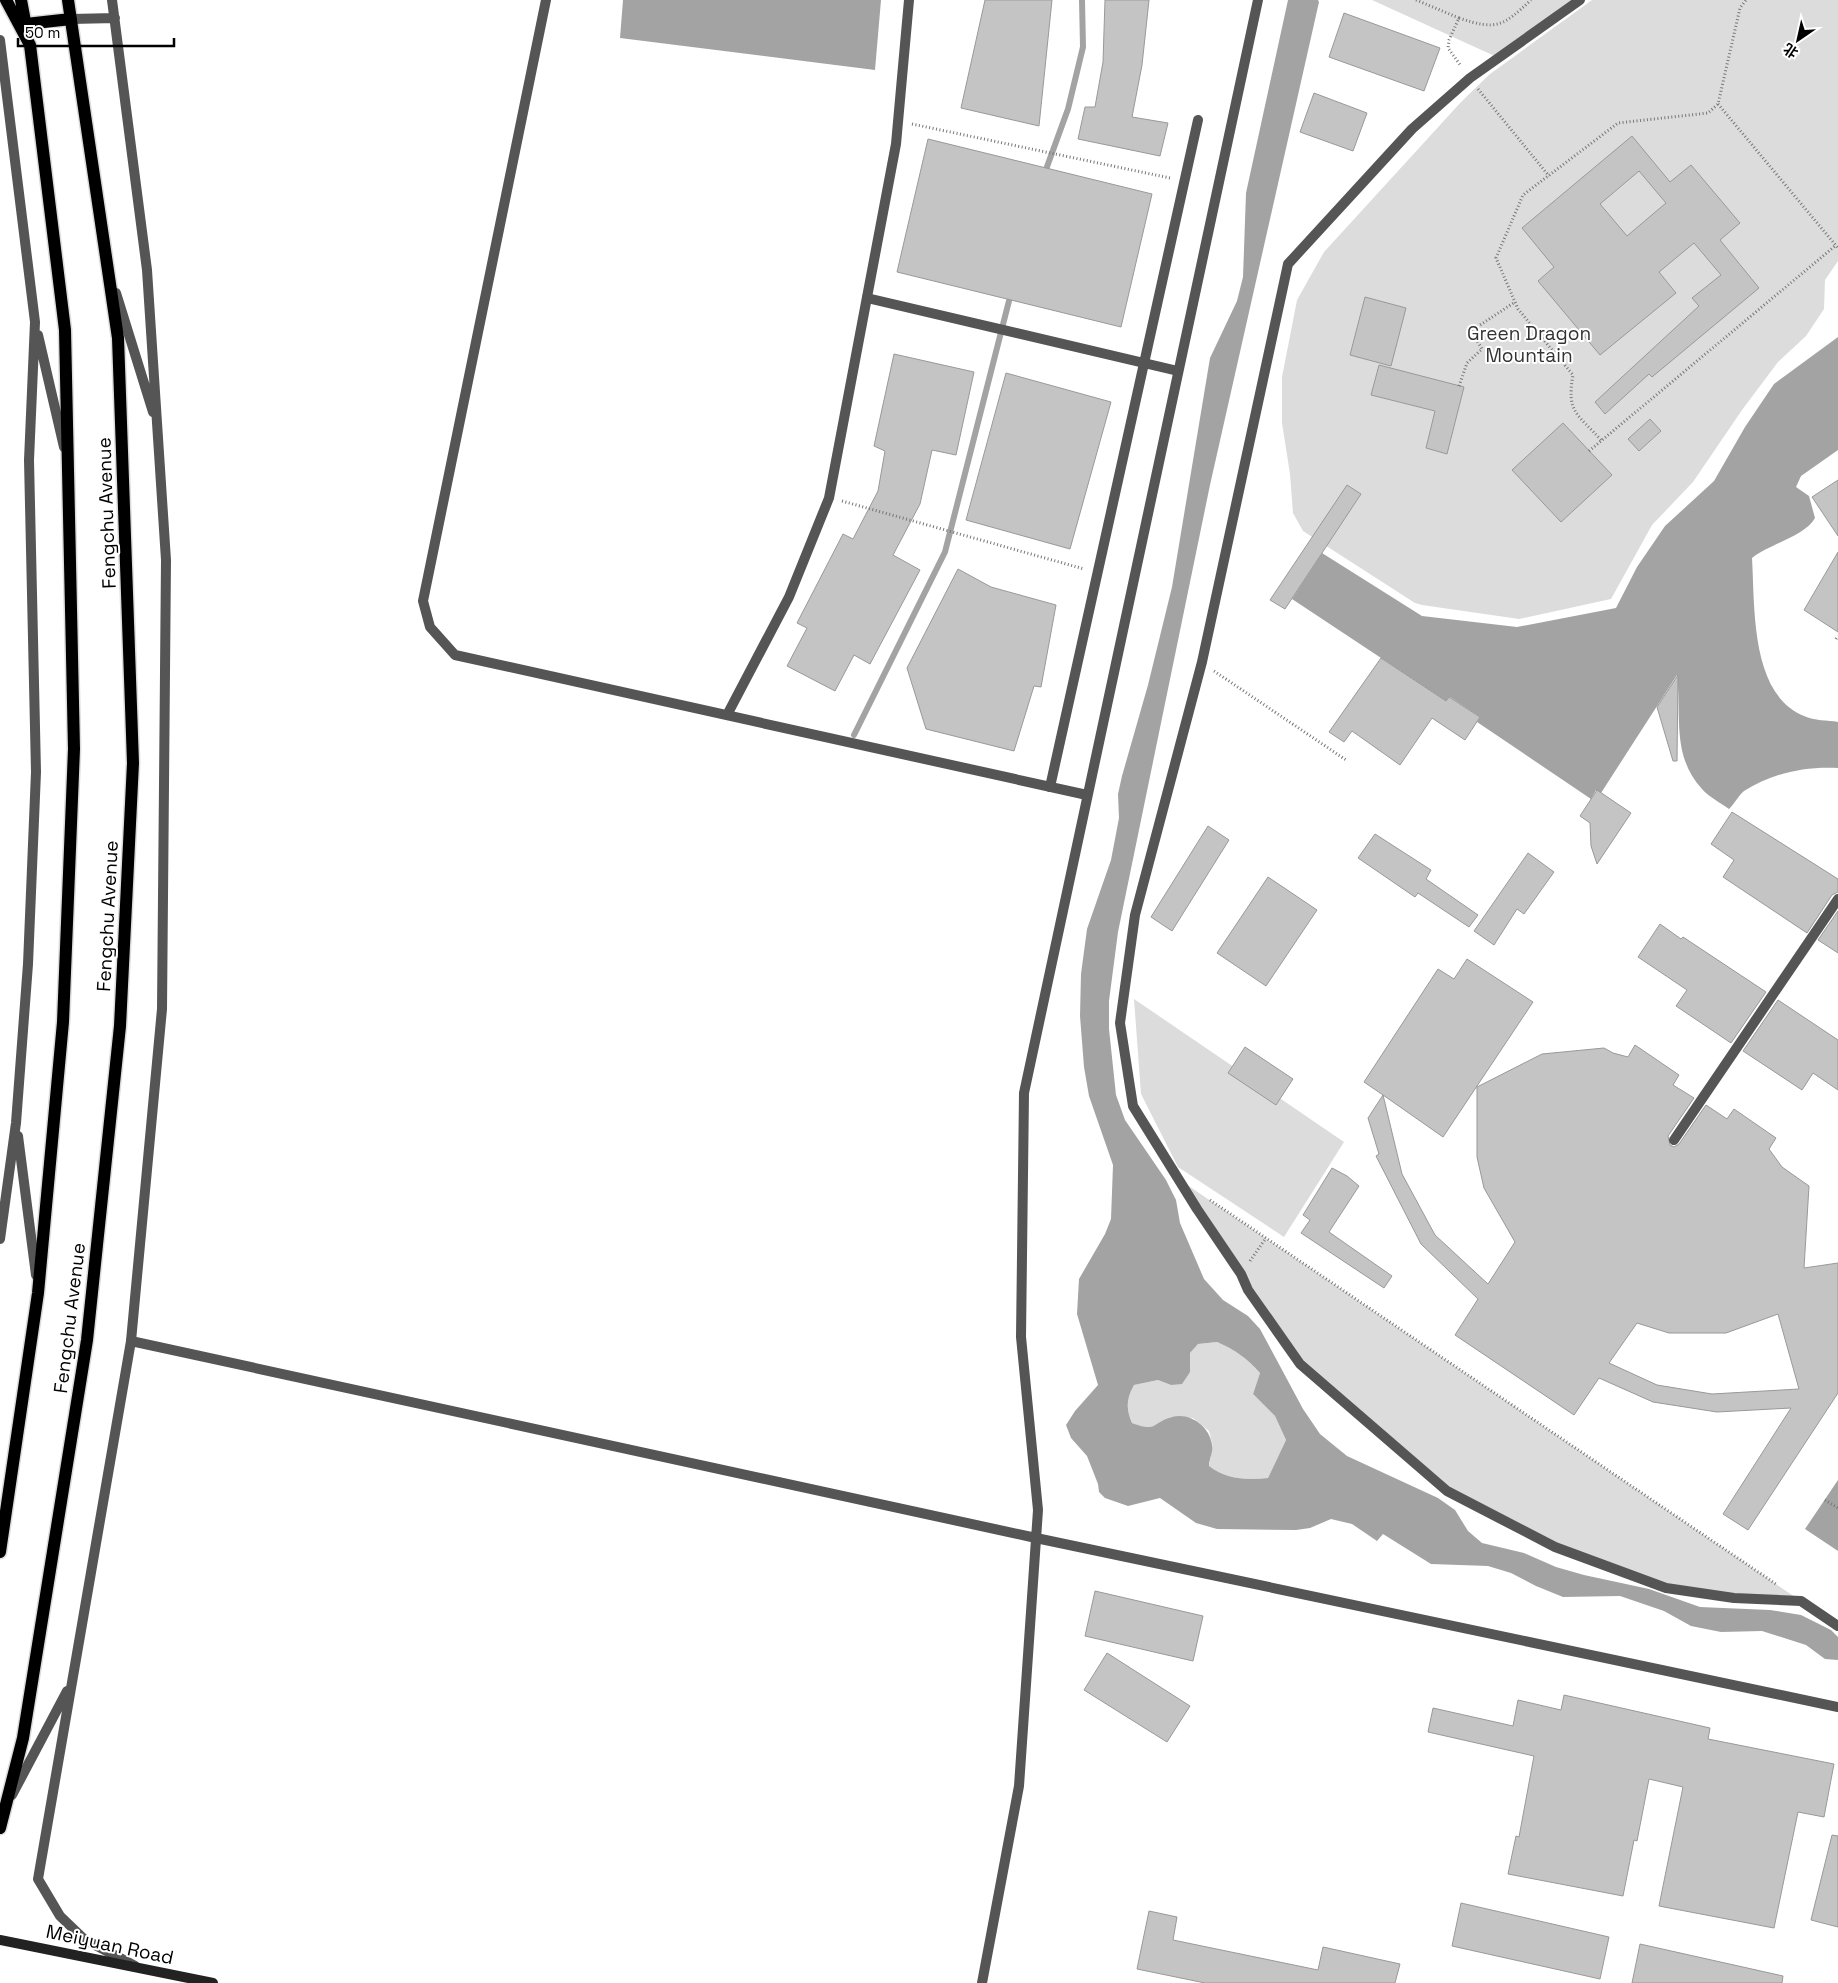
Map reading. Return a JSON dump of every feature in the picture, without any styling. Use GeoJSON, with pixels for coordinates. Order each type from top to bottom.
{"type":"FeatureCollection","features":[{"type":"Feature","properties":{"kind":"main road","name":"Fengchu Avenue"},"geometry":{"type":"LineString","coordinates":[[6,0],[30,45]]}},
{"type":"Feature","properties":{"kind":"main road","name":"Fengchu Avenue"},"geometry":{"type":"LineString","coordinates":[[0,1552],[38,1293],[63,1022],[74,750],[70,471],[65,330],[30,45],[21,0]]}},
{"type":"Feature","properties":{"kind":"main road","name":"Fengchu Avenue"},"geometry":{"type":"LineString","coordinates":[[0,1828],[23,1738],[87,1340],[120,1026],[133,763],[118,338],[68,0]]}},
{"type":"Feature","properties":{"kind":"main road"},"geometry":{"type":"LineString","coordinates":[[26,24],[71,19]]}},
{"type":"Feature","properties":{"kind":"main road","name":"Meiyuan Road"},"geometry":{"type":"LineString","coordinates":[[0,1940],[213,1983]]}},
{"type":"Feature","properties":{"kind":"street"},"geometry":{"type":"LineString","coordinates":[[112,0],[147,270],[166,560],[162,1009],[131,1340],[38,1879],[60,1916],[84,1939],[138,1968]]}},
{"type":"Feature","properties":{"kind":"street"},"geometry":{"type":"LineString","coordinates":[[546,0],[423,601],[430,627],[455,655],[1087,795]]}},
{"type":"Feature","properties":{"kind":"street"},"geometry":{"type":"LineString","coordinates":[[727,716],[789,597],[829,498],[896,144],[909,0]]}},
{"type":"Feature","properties":{"kind":"street"},"geometry":{"type":"LineString","coordinates":[[982,1983],[1019,1786],[1038,1510],[1021,1337],[1024,1092],[1258,0]]}},
{"type":"Feature","properties":{"kind":"street"},"geometry":{"type":"LineString","coordinates":[[1580,0],[1470,78],[1412,129],[1288,264],[1202,662],[1135,915],[1120,1023],[1133,1106],[1196,1210],[1241,1274],[1248,1290],[1300,1364],[1447,1492],[1554,1547],[1666,1588],[1734,1598],[1801,1601],[1838,1626]]}},
{"type":"Feature","properties":{"kind":"street"},"geometry":{"type":"LineString","coordinates":[[71,19],[115,18]]}},
{"type":"Feature","properties":{"kind":"street"},"geometry":{"type":"LineString","coordinates":[[0,40],[35,322],[70,471]]}},
{"type":"Feature","properties":{"kind":"street"},"geometry":{"type":"LineString","coordinates":[[1050,787],[1198,120]]}},
{"type":"Feature","properties":{"kind":"street"},"geometry":{"type":"LineString","coordinates":[[108,269],[158,428]]}},
{"type":"Feature","properties":{"kind":"street"},"geometry":{"type":"LineString","coordinates":[[867,298],[1178,371]]}},
{"type":"Feature","properties":{"kind":"street"},"geometry":{"type":"LineString","coordinates":[[0,1239],[16,1122],[28,964],[36,772],[29,460],[35,322]]}},
{"type":"Feature","properties":{"kind":"street"},"geometry":{"type":"LineString","coordinates":[[1674,1140],[1838,899]]}},
{"type":"Feature","properties":{"kind":"street"},"geometry":{"type":"LineString","coordinates":[[16,1122],[38,1293]]}},
{"type":"Feature","properties":{"kind":"street"},"geometry":{"type":"LineString","coordinates":[[131,1340],[1036,1538],[1838,1707]]}},
{"type":"Feature","properties":{"kind":"street"},"geometry":{"type":"LineString","coordinates":[[5,1807],[72,1682]]}},
{"type":"Feature","properties":{"kind":"path"},"geometry":{"type":"LineString","coordinates":[[1416,0],[1483,26],[1507,22],[1531,0]]}},
{"type":"Feature","properties":{"kind":"path"},"geometry":{"type":"LineString","coordinates":[[1601,440],[1572,408],[1570,392],[1573,376],[1518,309],[1496,258],[1523,195],[1618,123],[1708,113],[1718,104],[1740,8],[1746,0]]}},
{"type":"Feature","properties":{"kind":"path"},"geometry":{"type":"LineString","coordinates":[[1459,18],[1449,40],[1448,48],[1549,176]]}},
{"type":"Feature","properties":{"kind":"path"},"geometry":{"type":"LineString","coordinates":[[1589,451],[1836,247],[1718,104]]}},
{"type":"Feature","properties":{"kind":"path"},"geometry":{"type":"LineString","coordinates":[[898,121],[1185,181]]}},
{"type":"Feature","properties":{"kind":"path"},"geometry":{"type":"LineString","coordinates":[[1459,386],[1467,363],[1482,349],[1471,331],[1515,302]]}},
{"type":"Feature","properties":{"kind":"path"},"geometry":{"type":"LineString","coordinates":[[829,498],[1098,573]]}},
{"type":"Feature","properties":{"kind":"path"},"geometry":{"type":"LineString","coordinates":[[1202,662],[1346,760]]}},
{"type":"Feature","properties":{"kind":"path"},"geometry":{"type":"LineString","coordinates":[[1209,1200],[1777,1585]]}},
{"type":"Feature","properties":{"kind":"path"},"geometry":{"type":"LineString","coordinates":[[1241,1274],[1266,1238]]}},
{"type":"Feature","properties":{"kind":"path"},"geometry":{"type":"LineString","coordinates":[[1825,1500],[1838,1508]]}},
{"type":"Feature","properties":{"kind":"green space"},"geometry":{"type":"Polygon","coordinates":[[[1372,0],[1582,0],[1499,58],[1372,0]]]}},
{"type":"Feature","properties":{"kind":"green space","name":"Green Dragon Mountain"},"geometry":{"type":"Polygon","coordinates":[[[1592,0],[1838,0],[1838,261],[1825,280],[1824,309],[1806,336],[1778,362],[1742,410],[1693,482],[1652,525],[1611,599],[1519,619],[1415,603],[1303,531],[1293,513],[1290,474],[1282,423],[1282,377],[1297,300],[1324,252],[1462,101],[1490,74],[1592,0]]]}},
{"type":"Feature","properties":{"kind":"green space"},"geometry":{"type":"Polygon","coordinates":[[[1134,999],[1344,1142],[1284,1237],[1178,1167],[1141,1094],[1134,999]]]}},
{"type":"Feature","properties":{"kind":"green space"},"geometry":{"type":"Polygon","coordinates":[[[1177,1178],[1801,1601],[1666,1588],[1555,1547],[1447,1491],[1300,1364],[1177,1178]]]}},
{"type":"Feature","properties":{"kind":"green space"},"geometry":{"type":"Polygon","coordinates":[[[1217,1342],[1240,1355],[1260,1373],[1253,1394],[1275,1416],[1286,1440],[1268,1478],[1237,1478],[1216,1471],[1209,1466],[1213,1446],[1209,1431],[1193,1418],[1171,1417],[1159,1425],[1144,1428],[1132,1423],[1128,1404],[1129,1395],[1134,1385],[1158,1380],[1171,1385],[1190,1372],[1190,1353],[1198,1344],[1217,1342]]]}},
{"type":"Feature","properties":{"kind":"shaded area"},"geometry":{"type":"Polygon","coordinates":[[[623,0],[881,0],[875,70],[620,38],[623,0]]]}},
{"type":"Feature","properties":{"kind":"shaded area"},"geometry":{"type":"Polygon","coordinates":[[[1288,0],[1318,0],[1210,485],[1118,932],[1109,1001],[1109,1029],[1116,1095],[1125,1120],[1166,1180],[1176,1200],[1180,1223],[1204,1279],[1223,1300],[1248,1316],[1260,1329],[1303,1409],[1320,1434],[1347,1456],[1438,1498],[1455,1510],[1468,1531],[1482,1543],[1524,1553],[1556,1567],[1584,1575],[1649,1589],[1700,1607],[1770,1610],[1801,1615],[1831,1630],[1838,1637],[1838,1660],[1825,1659],[1806,1645],[1762,1631],[1721,1632],[1691,1626],[1664,1611],[1620,1596],[1563,1597],[1511,1573],[1488,1566],[1431,1564],[1383,1534],[1377,1541],[1352,1524],[1331,1519],[1310,1528],[1296,1530],[1217,1529],[1196,1523],[1160,1498],[1128,1506],[1105,1498],[1099,1492],[1098,1484],[1087,1456],[1071,1438],[1066,1425],[1075,1411],[1098,1385],[1077,1314],[1079,1279],[1105,1234],[1111,1219],[1113,1165],[1089,1096],[1084,1067],[1080,1016],[1081,974],[1087,929],[1111,860],[1119,818],[1118,794],[1122,776],[1148,685],[1172,587],[1210,358],[1237,301],[1243,277],[1246,193],[1288,0]],[[1217,1342],[1198,1344],[1190,1353],[1190,1372],[1182,1384],[1171,1385],[1158,1380],[1134,1385],[1128,1399],[1130,1418],[1132,1423],[1146,1427],[1154,1426],[1172,1417],[1179,1416],[1192,1419],[1203,1426],[1210,1437],[1212,1449],[1209,1466],[1223,1474],[1237,1478],[1268,1478],[1286,1440],[1275,1416],[1253,1394],[1260,1373],[1235,1351],[1217,1342]]]}},
{"type":"Feature","properties":{"kind":"shaded area"},"geometry":{"type":"Polygon","coordinates":[[[1838,337],[1838,450],[1801,476],[1796,487],[1809,496],[1815,518],[1803,530],[1752,558],[1756,624],[1759,647],[1765,669],[1774,689],[1786,705],[1808,718],[1838,722],[1838,768],[1814,768],[1778,775],[1744,791],[1729,809],[1702,789],[1692,776],[1686,763],[1680,735],[1677,675],[1601,793],[1596,790],[1591,799],[1477,722],[1480,717],[1450,697],[1446,701],[1292,599],[1322,553],[1422,616],[1517,627],[1616,608],[1637,567],[1665,526],[1714,481],[1745,427],[1774,384],[1838,337]]]}},
{"type":"Feature","properties":{"kind":"shaded area"},"geometry":{"type":"Polygon","coordinates":[[[1838,1480],[1838,1551],[1805,1529],[1838,1480]]]}},
{"type":"Feature","properties":{"kind":"building"},"geometry":{"type":"Polygon","coordinates":[[[985,0],[1052,0],[1039,126],[961,108],[985,0]]]}},
{"type":"Feature","properties":{"kind":"building"},"geometry":{"type":"Polygon","coordinates":[[[1105,0],[1149,0],[1142,65],[1132,117],[1168,123],[1160,156],[1078,139],[1085,107],[1095,107],[1103,62],[1105,0]]]}},
{"type":"Feature","properties":{"kind":"building"},"geometry":{"type":"Polygon","coordinates":[[[1344,13],[1440,48],[1424,91],[1329,57],[1344,13]]]}},
{"type":"Feature","properties":{"kind":"building"},"geometry":{"type":"Polygon","coordinates":[[[1314,93],[1367,113],[1353,151],[1300,132],[1314,93]]]}},
{"type":"Feature","properties":{"kind":"building"},"geometry":{"type":"Polygon","coordinates":[[[1632,136],[1670,182],[1691,165],[1740,223],[1720,240],[1759,288],[1652,377],[1649,374],[1605,414],[1595,402],[1699,306],[1692,298],[1721,275],[1694,243],[1659,272],[1676,293],[1600,355],[1538,281],[1554,267],[1522,228],[1632,136]],[[1639,171],[1600,204],[1627,236],[1666,203],[1639,171]]]}},
{"type":"Feature","properties":{"kind":"building"},"geometry":{"type":"Polygon","coordinates":[[[928,139],[1152,194],[1121,327],[897,272],[928,139]]]}},
{"type":"Feature","properties":{"kind":"building"},"geometry":{"type":"Polygon","coordinates":[[[1365,297],[1406,308],[1391,366],[1350,355],[1365,297]]]}},
{"type":"Feature","properties":{"kind":"building"},"geometry":{"type":"Polygon","coordinates":[[[894,354],[974,372],[956,455],[932,450],[920,504],[893,555],[920,570],[870,664],[854,655],[835,691],[787,666],[807,628],[797,623],[843,534],[853,539],[878,491],[885,451],[874,446],[894,354]]]}},
{"type":"Feature","properties":{"kind":"building"},"geometry":{"type":"Polygon","coordinates":[[[1379,365],[1464,387],[1447,454],[1426,448],[1435,411],[1371,395],[1379,365]]]}},
{"type":"Feature","properties":{"kind":"building"},"geometry":{"type":"Polygon","coordinates":[[[1006,373],[1111,402],[1070,549],[966,520],[1006,373]]]}},
{"type":"Feature","properties":{"kind":"building"},"geometry":{"type":"Polygon","coordinates":[[[1650,419],[1661,431],[1639,451],[1628,439],[1650,419]]]}},
{"type":"Feature","properties":{"kind":"building"},"geometry":{"type":"Polygon","coordinates":[[[1563,423],[1612,475],[1561,522],[1512,470],[1563,423]]]}},
{"type":"Feature","properties":{"kind":"building"},"geometry":{"type":"Polygon","coordinates":[[[1838,480],[1838,536],[1812,497],[1838,480]]]}},
{"type":"Feature","properties":{"kind":"building"},"geometry":{"type":"Polygon","coordinates":[[[1347,485],[1361,494],[1285,609],[1270,600],[1347,485]]]}},
{"type":"Feature","properties":{"kind":"building"},"geometry":{"type":"Polygon","coordinates":[[[1838,552],[1838,632],[1804,610],[1838,552]]]}},
{"type":"Feature","properties":{"kind":"building"},"geometry":{"type":"Polygon","coordinates":[[[958,569],[991,587],[1056,605],[1041,687],[1034,686],[1014,751],[926,729],[907,668],[958,569]]]}},
{"type":"Feature","properties":{"kind":"building"},"geometry":{"type":"Polygon","coordinates":[[[1381,658],[1446,701],[1449,697],[1480,717],[1465,740],[1432,718],[1400,765],[1352,731],[1344,742],[1329,732],[1381,658]]]}},
{"type":"Feature","properties":{"kind":"building"},"geometry":{"type":"Polygon","coordinates":[[[1678,675],[1677,761],[1673,761],[1657,707],[1678,675]]]}},
{"type":"Feature","properties":{"kind":"building"},"geometry":{"type":"Polygon","coordinates":[[[1597,790],[1631,813],[1597,864],[1591,846],[1590,823],[1580,816],[1597,790]]]}},
{"type":"Feature","properties":{"kind":"building"},"geometry":{"type":"Polygon","coordinates":[[[1732,812],[1838,879],[1838,892],[1832,895],[1807,933],[1723,877],[1734,860],[1711,844],[1732,812]]]}},
{"type":"Feature","properties":{"kind":"building"},"geometry":{"type":"Polygon","coordinates":[[[1208,826],[1229,840],[1172,931],[1151,917],[1208,826]]]}},
{"type":"Feature","properties":{"kind":"building"},"geometry":{"type":"Polygon","coordinates":[[[1375,834],[1431,870],[1426,879],[1478,915],[1469,927],[1418,893],[1415,897],[1358,858],[1375,834]]]}},
{"type":"Feature","properties":{"kind":"building"},"geometry":{"type":"Polygon","coordinates":[[[1528,853],[1554,872],[1524,914],[1517,909],[1494,945],[1474,931],[1528,853]]]}},
{"type":"Feature","properties":{"kind":"building"},"geometry":{"type":"Polygon","coordinates":[[[1268,877],[1317,910],[1266,986],[1217,953],[1268,877]]]}},
{"type":"Feature","properties":{"kind":"building"},"geometry":{"type":"Polygon","coordinates":[[[1838,911],[1838,953],[1818,940],[1838,911]]]}},
{"type":"Feature","properties":{"kind":"building"},"geometry":{"type":"Polygon","coordinates":[[[1660,924],[1766,992],[1731,1043],[1676,1006],[1687,990],[1638,957],[1660,924]]]}},
{"type":"Feature","properties":{"kind":"building"},"geometry":{"type":"Polygon","coordinates":[[[1467,959],[1533,1002],[1443,1137],[1364,1082],[1438,969],[1454,979],[1467,959]]]}},
{"type":"Feature","properties":{"kind":"building"},"geometry":{"type":"Polygon","coordinates":[[[1778,1000],[1838,1040],[1838,1090],[1813,1073],[1802,1090],[1743,1051],[1778,1000]]]}},
{"type":"Feature","properties":{"kind":"building"},"geometry":{"type":"Polygon","coordinates":[[[1635,1045],[1679,1075],[1673,1085],[1694,1098],[1668,1136],[1670,1145],[1674,1147],[1679,1144],[1706,1105],[1727,1119],[1734,1109],[1776,1138],[1769,1149],[1782,1167],[1809,1186],[1804,1268],[1838,1263],[1838,1393],[1748,1530],[1723,1514],[1791,1408],[1717,1412],[1653,1402],[1599,1378],[1574,1415],[1455,1335],[1478,1299],[1421,1244],[1376,1156],[1379,1154],[1368,1118],[1383,1095],[1402,1174],[1435,1235],[1488,1284],[1515,1242],[1484,1188],[1477,1157],[1477,1087],[1542,1054],[1604,1048],[1613,1053],[1628,1057],[1635,1045]],[[1778,1314],[1726,1333],[1669,1333],[1637,1323],[1609,1363],[1657,1385],[1712,1394],[1799,1389],[1778,1314]]]}},
{"type":"Feature","properties":{"kind":"building"},"geometry":{"type":"Polygon","coordinates":[[[1245,1047],[1293,1079],[1276,1105],[1228,1073],[1245,1047]]]}},
{"type":"Feature","properties":{"kind":"building"},"geometry":{"type":"Polygon","coordinates":[[[1332,1168],[1347,1176],[1359,1186],[1329,1232],[1392,1276],[1384,1288],[1301,1233],[1310,1220],[1303,1215],[1332,1168]]]}},
{"type":"Feature","properties":{"kind":"building"},"geometry":{"type":"Polygon","coordinates":[[[1095,1591],[1203,1616],[1193,1661],[1085,1636],[1095,1591]]]}},
{"type":"Feature","properties":{"kind":"building"},"geometry":{"type":"Polygon","coordinates":[[[1107,1653],[1190,1706],[1167,1742],[1084,1690],[1107,1653]]]}},
{"type":"Feature","properties":{"kind":"building"},"geometry":{"type":"Polygon","coordinates":[[[1564,1695],[1710,1728],[1708,1739],[1834,1764],[1824,1817],[1798,1812],[1774,1928],[1659,1906],[1683,1787],[1649,1779],[1637,1841],[1634,1840],[1623,1896],[1508,1874],[1516,1836],[1519,1837],[1534,1756],[1428,1732],[1433,1708],[1513,1726],[1518,1700],[1561,1710],[1564,1695]]]}},
{"type":"Feature","properties":{"kind":"building"},"geometry":{"type":"Polygon","coordinates":[[[1832,1835],[1838,1836],[1838,1927],[1811,1920],[1832,1835]]]}},
{"type":"Feature","properties":{"kind":"building"},"geometry":{"type":"Polygon","coordinates":[[[1461,1903],[1609,1937],[1600,1979],[1452,1946],[1461,1903]]]}},
{"type":"Feature","properties":{"kind":"building"},"geometry":{"type":"Polygon","coordinates":[[[1149,1911],[1177,1917],[1173,1940],[1318,1970],[1323,1947],[1400,1964],[1395,1983],[1205,1983],[1137,1969],[1149,1911]]]}},
{"type":"Feature","properties":{"kind":"building"},"geometry":{"type":"Polygon","coordinates":[[[1640,1944],[1783,1976],[1782,1983],[1632,1983],[1640,1944]]]}},
{"type":"Feature","properties":{"kind":"waterway"},"geometry":{"type":"LineString","coordinates":[[1044,175],[1068,109],[1083,47],[1082,0]]}},
{"type":"Feature","properties":{"kind":"waterway"},"geometry":{"type":"LineString","coordinates":[[854,735],[945,552],[1011,293]]}}]}
